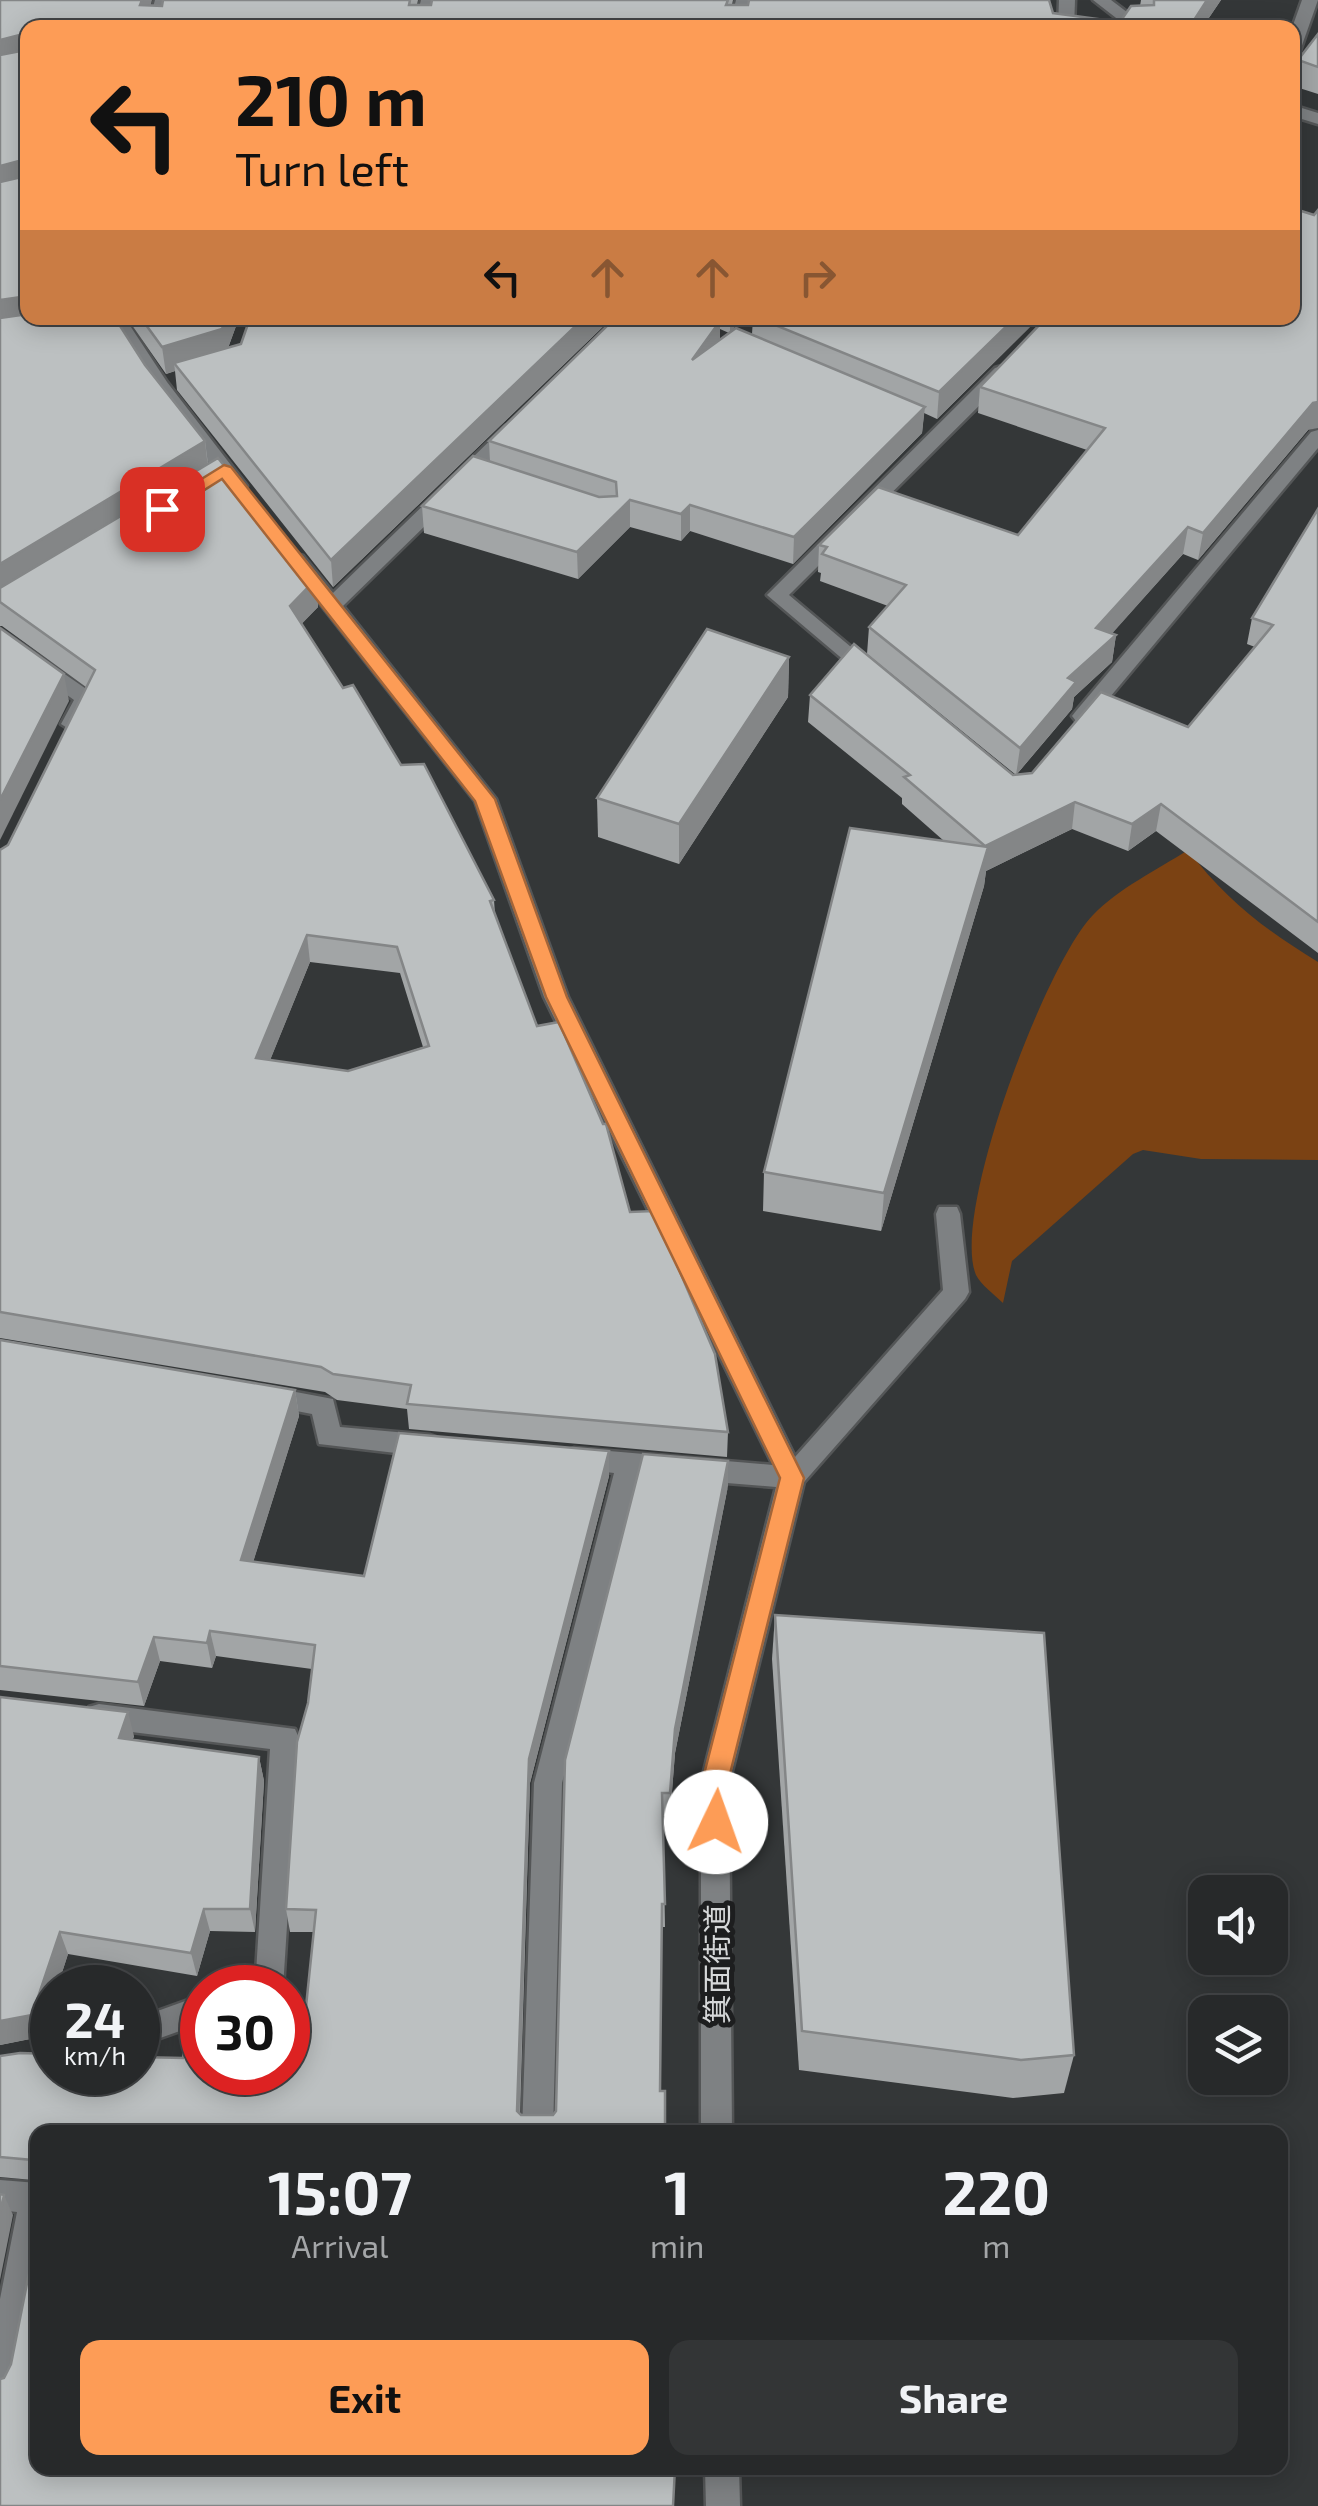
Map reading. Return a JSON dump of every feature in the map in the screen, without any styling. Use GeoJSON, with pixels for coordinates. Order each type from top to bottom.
{"type":"FeatureCollection","features":[{"type":"Feature","properties":{"kind":"street"},"geometry":{"type":"LineString","coordinates":[[1102,0],[1129,20]]}},
{"type":"Feature","properties":{"kind":"street"},"geometry":{"type":"LineString","coordinates":[[1300,33],[1312,6]]}},
{"type":"Feature","properties":{"kind":"street"},"geometry":{"type":"LineString","coordinates":[[116,325],[169,382],[217,475],[248,501]]}},
{"type":"Feature","properties":{"kind":"street"},"geometry":{"type":"LineString","coordinates":[[882,682],[777,596],[935,428],[1013,360]]}},
{"type":"Feature","properties":{"kind":"street"},"geometry":{"type":"LineString","coordinates":[[332,606],[479,474],[527,415]]}},
{"type":"Feature","properties":{"kind":"street"},"geometry":{"type":"LineString","coordinates":[[1068,734],[1318,436]]}},
{"type":"Feature","properties":{"kind":"street"},"geometry":{"type":"LineString","coordinates":[[284,546],[485,799],[556,997],[792,1478]]}},
{"type":"Feature","properties":{"kind":"street"},"geometry":{"type":"LineString","coordinates":[[0,636],[86,698],[60,750]]}},
{"type":"Feature","properties":{"kind":"street"},"geometry":{"type":"LineString","coordinates":[[792,1478],[956,1292],[948,1214]]}},
{"type":"Feature","properties":{"kind":"street"},"geometry":{"type":"LineString","coordinates":[[228,1390],[324,1406],[328,1438],[460,1449]]}},
{"type":"Feature","properties":{"kind":"street"},"geometry":{"type":"LineString","coordinates":[[554,1457],[792,1478]]}},
{"type":"Feature","properties":{"kind":"street"},"geometry":{"type":"LineString","coordinates":[[538,2125],[548,1783],[630,1464]]}},
{"type":"Feature","properties":{"kind":"street","name":"箕面街道"},"geometry":{"type":"LineString","coordinates":[[717,2125],[715,1782],[792,1478]]}},
{"type":"Feature","properties":{"kind":"street"},"geometry":{"type":"LineString","coordinates":[[76,1713],[286,1738],[272,1965]]}},
{"type":"Feature","properties":{"kind":"street"},"geometry":{"type":"LineString","coordinates":[[0,2196],[30,2198]]}},
{"type":"Feature","properties":{"kind":"street"},"geometry":{"type":"LineString","coordinates":[[0,2381],[30,2233]]}},
{"type":"Feature","properties":{"kind":"street"},"geometry":{"type":"LineString","coordinates":[[722,2475],[723,2506]]}},
{"type":"Feature","properties":{"kind":"shaded area"},"geometry":{"type":"Polygon","coordinates":[[[1188,850],[1247,912],[1318,962],[1318,1160],[1201,1159],[1143,1150],[1133,1154],[1012,1261],[1003,1303],[976,1275],[972,1244],[989,1146],[1029,1033],[1074,941],[1093,915],[1126,888],[1188,850]]]}},
{"type":"Feature","properties":{"kind":"building"},"geometry":{"type":"Polygon","coordinates":[[[0,0],[142,0],[140,5],[162,6],[163,0],[410,0],[409,5],[431,5],[432,0],[728,0],[726,5],[748,5],[749,0],[1049,0],[1053,13],[1105,20],[20,20],[20,35],[0,40],[0,0]]]}},
{"type":"Feature","properties":{"kind":"building"},"geometry":{"type":"Polygon","coordinates":[[[1154,0],[1207,0],[1194,20],[1121,20],[1131,6],[1154,5],[1154,0]]]}},
{"type":"Feature","properties":{"kind":"building"},"geometry":{"type":"Polygon","coordinates":[[[1318,34],[1318,67],[1300,57],[1318,34]]]}},
{"type":"Feature","properties":{"kind":"building"},"geometry":{"type":"Polygon","coordinates":[[[20,51],[20,161],[0,166],[0,55],[20,51]]]}},
{"type":"Feature","properties":{"kind":"building"},"geometry":{"type":"Polygon","coordinates":[[[20,177],[20,297],[0,300],[0,182],[20,177]]]}},
{"type":"Feature","properties":{"kind":"building"},"geometry":{"type":"Polygon","coordinates":[[[1318,210],[1318,402],[1313,403],[1203,533],[1188,527],[1096,628],[1116,635],[1068,678],[1076,682],[1020,748],[869,627],[906,585],[822,554],[827,547],[819,545],[878,487],[1018,535],[1105,428],[980,387],[1039,325],[1300,325],[1300,211],[1314,215],[1318,210]]]}},
{"type":"Feature","properties":{"kind":"building"},"geometry":{"type":"Polygon","coordinates":[[[20,315],[20,325],[119,325],[145,365],[205,441],[0,564],[0,318],[20,315]]]}},
{"type":"Feature","properties":{"kind":"building"},"geometry":{"type":"Polygon","coordinates":[[[146,325],[223,325],[222,329],[162,347],[146,325]]]}},
{"type":"Feature","properties":{"kind":"building"},"geometry":{"type":"Polygon","coordinates":[[[248,325],[577,325],[331,560],[174,363],[241,344],[248,325]]]}},
{"type":"Feature","properties":{"kind":"building"},"geometry":{"type":"Polygon","coordinates":[[[608,325],[717,325],[692,360],[736,328],[925,407],[794,537],[690,505],[681,514],[630,500],[577,552],[422,506],[473,456],[599,497],[617,496],[616,482],[489,441],[608,325]]]}},
{"type":"Feature","properties":{"kind":"building"},"geometry":{"type":"Polygon","coordinates":[[[775,325],[1008,325],[939,392],[775,325]]]}},
{"type":"Feature","properties":{"kind":"building"},"geometry":{"type":"Polygon","coordinates":[[[218,458],[315,580],[290,606],[343,688],[353,685],[401,765],[424,764],[494,900],[490,901],[537,1026],[559,1022],[606,1124],[630,1212],[654,1211],[715,1354],[728,1432],[407,1404],[411,1385],[0,1312],[0,850],[8,845],[95,670],[0,602],[0,588],[218,458]],[[307,935],[256,1058],[348,1071],[429,1046],[397,947],[307,935]]]}},
{"type":"Feature","properties":{"kind":"building"},"geometry":{"type":"Polygon","coordinates":[[[1318,509],[1318,922],[1161,804],[1132,824],[1075,802],[985,846],[904,777],[910,775],[810,695],[854,644],[1013,775],[1032,773],[1101,692],[1188,727],[1273,625],[1252,618],[1318,509]]]}},
{"type":"Feature","properties":{"kind":"building"},"geometry":{"type":"Polygon","coordinates":[[[0,628],[64,674],[0,800],[0,628]]]}},
{"type":"Feature","properties":{"kind":"building"},"geometry":{"type":"Polygon","coordinates":[[[707,629],[789,657],[679,824],[597,798],[707,629]]]}},
{"type":"Feature","properties":{"kind":"building"},"geometry":{"type":"Polygon","coordinates":[[[850,828],[988,847],[884,1193],[764,1172],[850,828]]]}},
{"type":"Feature","properties":{"kind":"building"},"geometry":{"type":"Polygon","coordinates":[[[0,1340],[295,1390],[241,1560],[364,1576],[399,1433],[609,1451],[529,1759],[517,2111],[521,2115],[553,2115],[565,1760],[643,1454],[728,1461],[675,1729],[670,1793],[662,1793],[665,1904],[660,2091],[665,2091],[665,2125],[30,2125],[30,2160],[0,2157],[0,2056],[30,2053],[30,2095],[160,2095],[160,2057],[180,2058],[180,2095],[310,2095],[310,1968],[316,1910],[286,1909],[297,1742],[308,1703],[315,1645],[210,1631],[207,1643],[154,1637],[138,1682],[0,1666],[0,1340]]]}},
{"type":"Feature","properties":{"kind":"building"},"geometry":{"type":"Polygon","coordinates":[[[775,1615],[1044,1633],[1074,2055],[1021,2060],[802,2031],[775,1615]]]}},
{"type":"Feature","properties":{"kind":"building"},"geometry":{"type":"Polygon","coordinates":[[[0,1697],[128,1712],[119,1738],[259,1757],[250,1909],[204,1909],[191,1953],[60,1932],[49,1965],[30,1965],[30,2015],[0,2021],[0,1697]]]}},
{"type":"Feature","properties":{"kind":"building"},"geometry":{"type":"Polygon","coordinates":[[[30,2268],[30,2475],[675,2475],[673,2506],[0,2506],[0,2379],[11,2364],[30,2268]]]}},
{"type":"Feature","properties":{"kind":"route"},"geometry":{"type":"LineString","coordinates":[[162,509],[224,470],[485,799],[556,997],[792,1478],[715,1782],[716,1822]]}}]}
